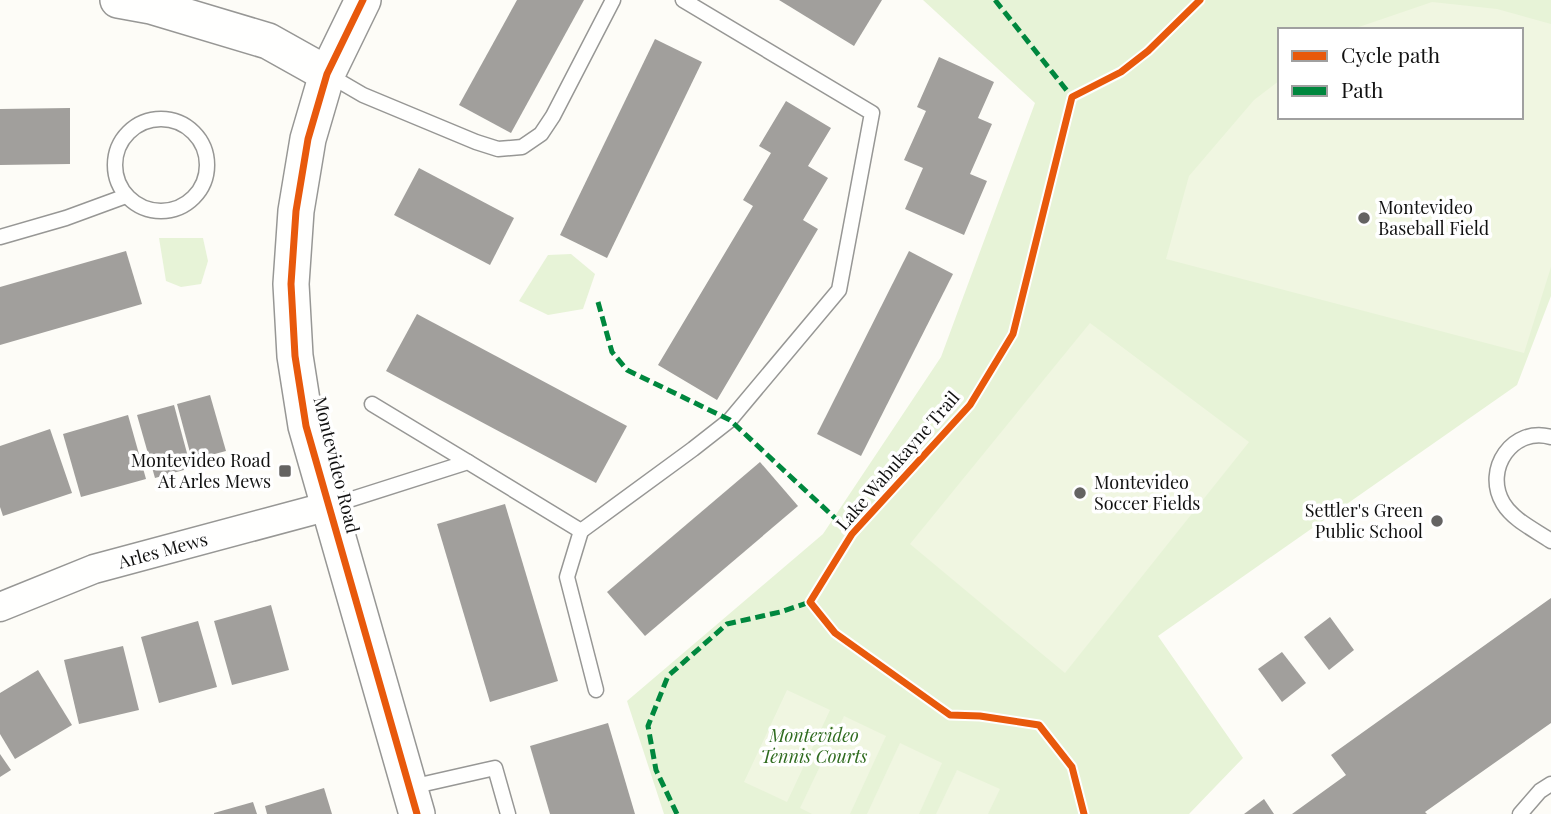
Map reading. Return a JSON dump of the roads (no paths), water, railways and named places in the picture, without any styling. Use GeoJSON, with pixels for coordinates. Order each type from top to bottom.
{"type":"FeatureCollection","features":[{"type":"Feature","properties":{"kind":"street"},"geometry":{"type":"LineString","coordinates":[[118,0],[151,6],[268,41],[327,74]]}},
{"type":"Feature","properties":{"kind":"street","name":"Montevideo Road"},"geometry":{"type":"LineString","coordinates":[[363,0],[327,74],[308,139],[296,211],[291,285],[295,356],[306,426],[413,801]]}},
{"type":"Feature","properties":{"kind":"street","name":"Arles Mews"},"geometry":{"type":"LineString","coordinates":[[0,607],[94,569],[329,506]]}},
{"type":"Feature","properties":{"kind":"lane"},"geometry":{"type":"LineString","coordinates":[[327,74],[363,95],[476,142],[499,149],[522,147],[541,134],[553,116],[613,0]]}},
{"type":"Feature","properties":{"kind":"lane"},"geometry":{"type":"LineString","coordinates":[[596,690],[567,577],[581,531],[730,420],[839,290],[872,113],[683,0]]}},
{"type":"Feature","properties":{"kind":"lane"},"geometry":{"type":"LineString","coordinates":[[159,120],[182,124],[195,134],[204,147],[207,161],[201,189],[192,200],[179,208],[158,211],[137,205],[126,196],[118,182],[115,166],[117,151],[124,137],[136,127],[159,120]]}},
{"type":"Feature","properties":{"kind":"lane"},"geometry":{"type":"LineString","coordinates":[[0,236],[66,218],[126,196]]}},
{"type":"Feature","properties":{"kind":"lane"},"geometry":{"type":"LineString","coordinates":[[372,404],[581,531]]}},
{"type":"Feature","properties":{"kind":"lane"},"geometry":{"type":"LineString","coordinates":[[1551,437],[1542,434],[1527,435],[1512,444],[1502,457],[1497,472],[1498,489],[1503,503],[1516,517],[1551,541]]}},
{"type":"Feature","properties":{"kind":"lane"},"geometry":{"type":"LineString","coordinates":[[329,506],[468,462]]}},
{"type":"Feature","properties":{"kind":"lane"},"geometry":{"type":"LineString","coordinates":[[413,801],[495,768],[508,814]]}},
{"type":"Feature","properties":{"kind":"lane"},"geometry":{"type":"LineString","coordinates":[[1520,814],[1540,791],[1551,784]]}},
{"type":"Feature","properties":{"kind":"place","name":"Montevideo Baseball Field"},"geometry":{"type":"Point","coordinates":[1364,218]}},
{"type":"Feature","properties":{"kind":"place","name":"Montevideo Road At Arles Mews"},"geometry":{"type":"Point","coordinates":[285,471]}},
{"type":"Feature","properties":{"kind":"place","name":"Montevideo Soccer Fields"},"geometry":{"type":"Point","coordinates":[1080,493]}},
{"type":"Feature","properties":{"kind":"place","name":"Settler's Green Public School"},"geometry":{"type":"Point","coordinates":[1437,521]}},
{"type":"Feature","properties":{"kind":"park label","name":"Montevideo Tennis Courts"},"geometry":{"type":"Point","coordinates":[814,746]}}]}
